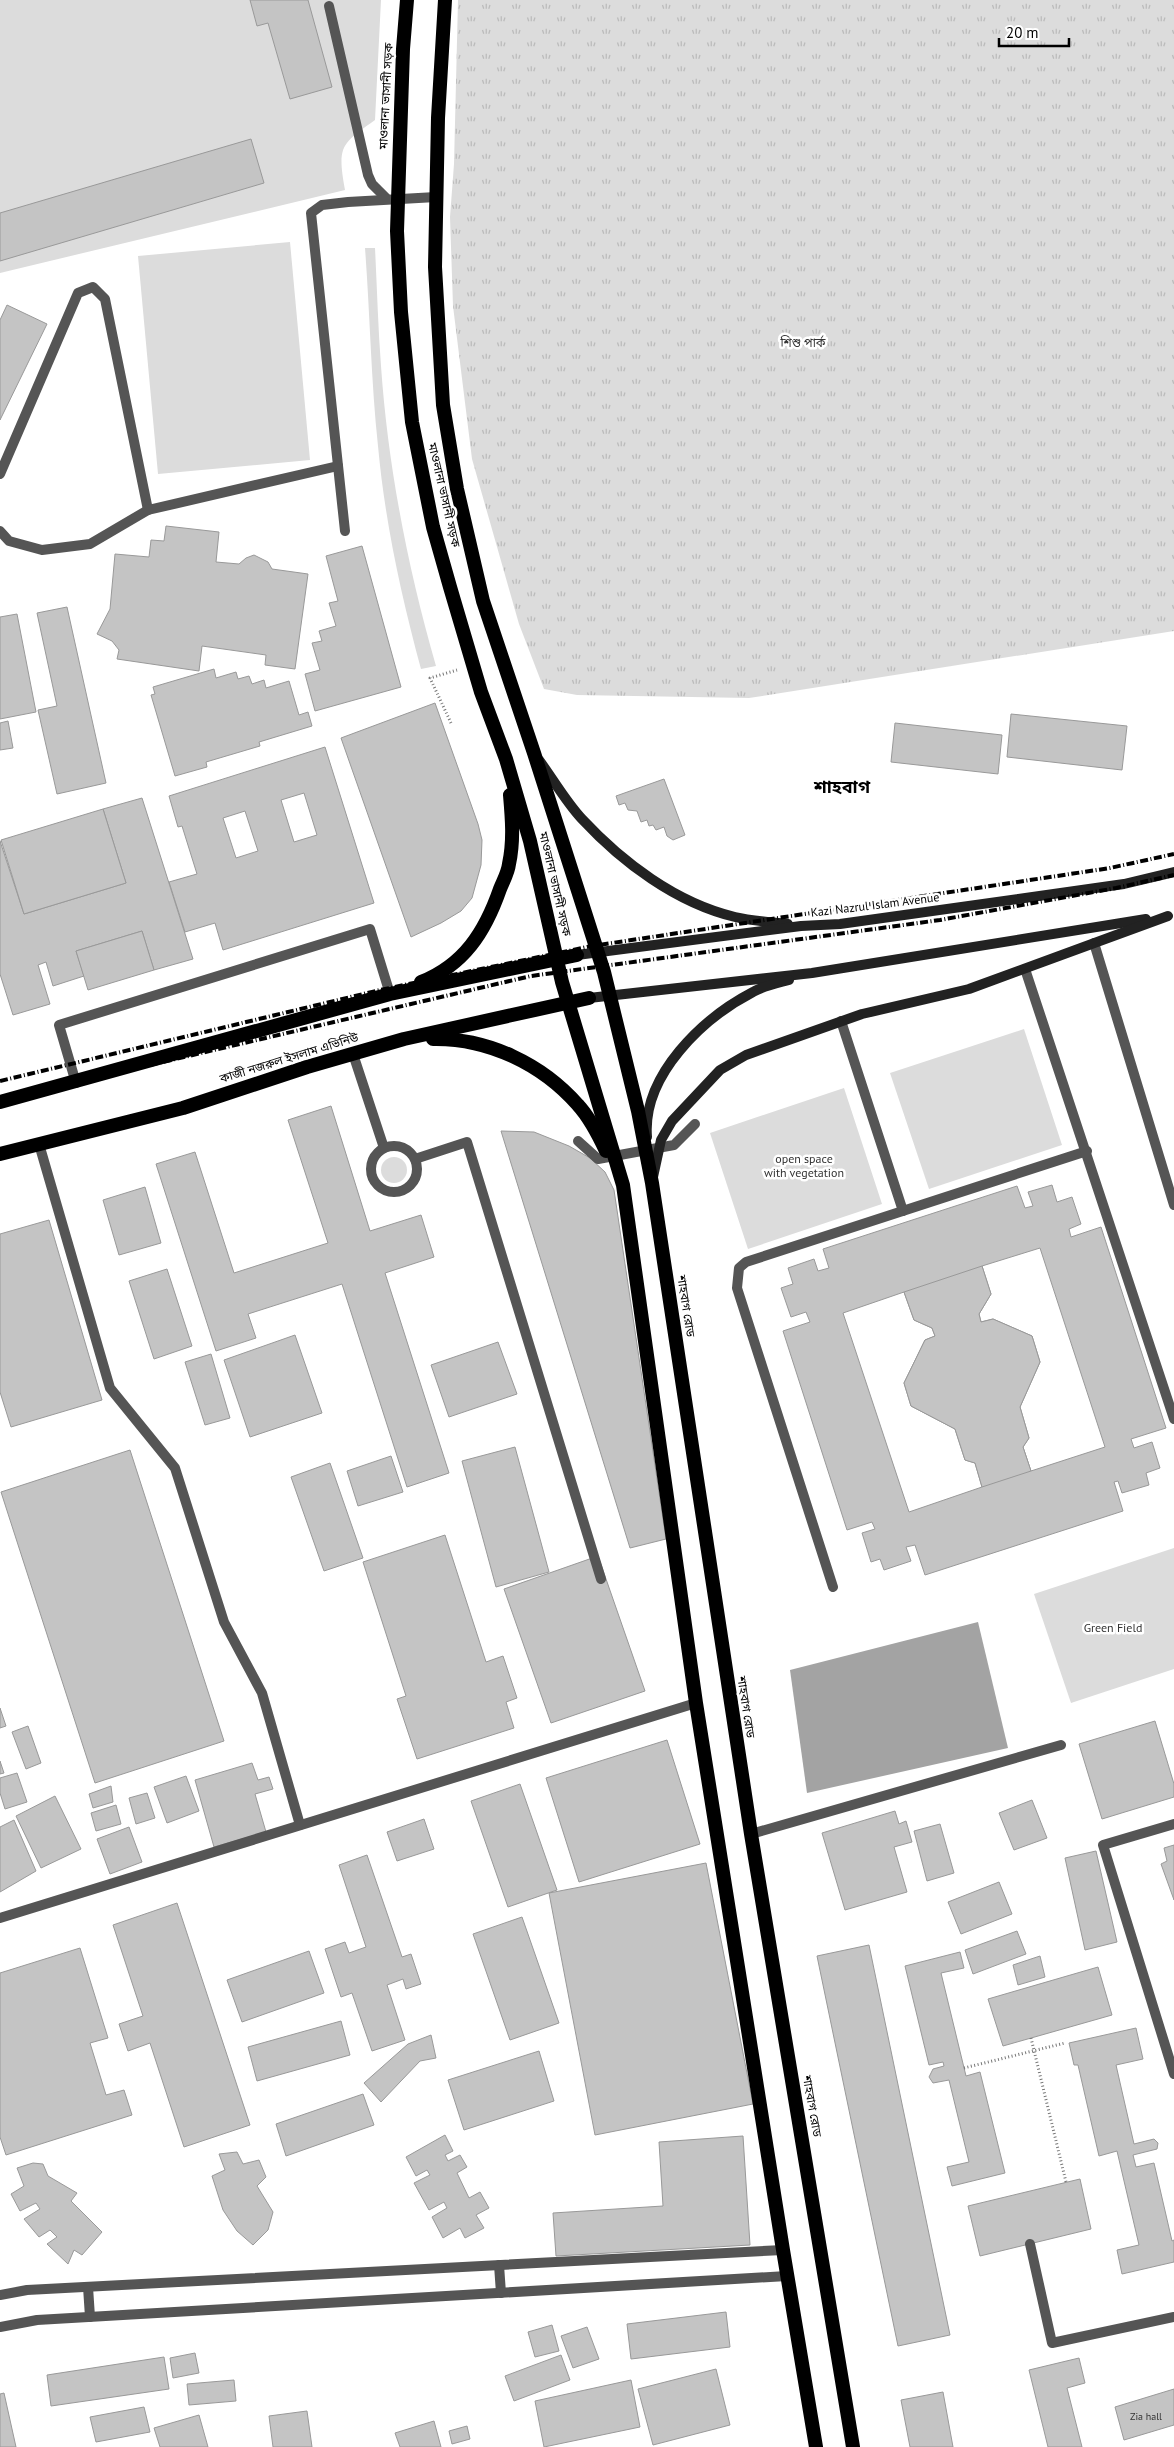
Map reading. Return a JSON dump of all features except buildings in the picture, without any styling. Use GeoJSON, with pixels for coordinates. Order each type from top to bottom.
{"type":"FeatureCollection","features":[{"type":"Feature","properties":{"kind":"highway","name":"মাওলানা ভাসানী সড়ক"},"geometry":{"type":"LineString","coordinates":[[407,0],[392,198],[406,381],[434,527],[469,653],[506,759],[530,841],[562,982]]}},
{"type":"Feature","properties":{"kind":"highway","name":"মাওলানা ভাসানী সড়ক"},"geometry":{"type":"LineString","coordinates":[[445,0],[436,197],[435,267],[443,405],[457,489],[483,601],[604,972]]}},
{"type":"Feature","properties":{"kind":"highway"},"geometry":{"type":"LineString","coordinates":[[390,994],[434,977],[455,962],[475,943],[492,913],[509,864],[513,826],[506,759]]}},
{"type":"Feature","properties":{"kind":"highway"},"geometry":{"type":"LineString","coordinates":[[577,955],[566,962],[562,968],[562,982],[623,1185],[696,1704],[816,2447]]}},
{"type":"Feature","properties":{"kind":"highway"},"geometry":{"type":"LineString","coordinates":[[0,1102],[76,1083],[390,994],[577,955],[591,956],[597,960],[604,972],[603,985],[600,990],[589,998],[575,997],[569,993],[562,982]]}},
{"type":"Feature","properties":{"kind":"highway","name":"শাহবাগ রোড"},"geometry":{"type":"LineString","coordinates":[[604,972],[638,1111],[652,1183],[751,1834],[853,2447]]}},
{"type":"Feature","properties":{"kind":"highway","name":"কাজী নজরুল ইসলাম এভিনিউ"},"geometry":{"type":"LineString","coordinates":[[0,1154],[183,1108],[404,1039],[589,998]]}},
{"type":"Feature","properties":{"kind":"highway"},"geometry":{"type":"LineString","coordinates":[[404,1039],[456,1039],[488,1046],[520,1060],[548,1078],[578,1106],[598,1135],[623,1185]]}},
{"type":"Feature","properties":{"kind":"main road"},"geometry":{"type":"LineString","coordinates":[[534,753],[580,818],[618,854],[657,883],[694,902],[734,917],[802,926]]}},
{"type":"Feature","properties":{"kind":"main road","name":"Kazi Nazrul Islam Avenue"},"geometry":{"type":"LineString","coordinates":[[577,955],[802,926],[840,924],[1124,884],[1174,872]]}},
{"type":"Feature","properties":{"kind":"main road"},"geometry":{"type":"LineString","coordinates":[[652,1183],[661,1140],[672,1121],[720,1070],[746,1055],[841,1021],[969,989],[1171,915]]}},
{"type":"Feature","properties":{"kind":"main road"},"geometry":{"type":"LineString","coordinates":[[589,998],[812,973],[1171,915]]}},
{"type":"Feature","properties":{"kind":"main road"},"geometry":{"type":"LineString","coordinates":[[652,1183],[647,1128],[656,1086],[678,1051],[712,1018],[754,991],[812,973]]}},
{"type":"Feature","properties":{"kind":"street"},"geometry":{"type":"LineString","coordinates":[[329,6],[368,175],[372,184],[392,198]]}},
{"type":"Feature","properties":{"kind":"street"},"geometry":{"type":"LineString","coordinates":[[345,531],[311,213],[322,205],[392,198],[436,197]]}},
{"type":"Feature","properties":{"kind":"street"},"geometry":{"type":"LineString","coordinates":[[0,474],[78,293],[93,287],[105,299],[148,510]]}},
{"type":"Feature","properties":{"kind":"street"},"geometry":{"type":"LineString","coordinates":[[0,532],[9,541],[42,550],[90,544],[148,510],[338,466]]}},
{"type":"Feature","properties":{"kind":"street"},"geometry":{"type":"LineString","coordinates":[[76,1083],[59,1025],[370,929],[390,994]]}},
{"type":"Feature","properties":{"kind":"street"},"geometry":{"type":"LineString","coordinates":[[1094,943],[1174,1205]]}},
{"type":"Feature","properties":{"kind":"street"},"geometry":{"type":"LineString","coordinates":[[1025,969],[1174,1419]]}},
{"type":"Feature","properties":{"kind":"street"},"geometry":{"type":"LineString","coordinates":[[841,1021],[903,1211]]}},
{"type":"Feature","properties":{"kind":"street"},"geometry":{"type":"LineString","coordinates":[[353,1054],[384,1148]]}},
{"type":"Feature","properties":{"kind":"street"},"geometry":{"type":"LineString","coordinates":[[578,1141],[598,1159],[674,1145],[695,1124]]}},
{"type":"Feature","properties":{"kind":"street"},"geometry":{"type":"LineString","coordinates":[[416,1159],[467,1142],[601,1579]]}},
{"type":"Feature","properties":{"kind":"street"},"geometry":{"type":"LineString","coordinates":[[38,1144],[110,1388],[175,1468],[224,1622],[262,1693],[300,1825]]}},
{"type":"Feature","properties":{"kind":"street"},"geometry":{"type":"LineString","coordinates":[[398,1146],[411,1153],[416,1159],[417,1174],[410,1187],[403,1191],[388,1192],[375,1182],[372,1175],[373,1159],[384,1148],[398,1146]]}},
{"type":"Feature","properties":{"kind":"street"},"geometry":{"type":"LineString","coordinates":[[833,1587],[737,1288],[736,1276],[739,1268],[746,1262],[1087,1152]]}},
{"type":"Feature","properties":{"kind":"street"},"geometry":{"type":"LineString","coordinates":[[0,1918],[696,1704]]}},
{"type":"Feature","properties":{"kind":"street"},"geometry":{"type":"LineString","coordinates":[[751,1834],[1061,1744]]}},
{"type":"Feature","properties":{"kind":"street"},"geometry":{"type":"LineString","coordinates":[[1174,1824],[1103,1845],[1174,2074]]}},
{"type":"Feature","properties":{"kind":"street"},"geometry":{"type":"LineString","coordinates":[[1030,2244],[1052,2343],[1174,2317]]}},
{"type":"Feature","properties":{"kind":"street"},"geometry":{"type":"LineString","coordinates":[[0,2295],[27,2290],[783,2250]]}},
{"type":"Feature","properties":{"kind":"street"},"geometry":{"type":"LineString","coordinates":[[499,2265],[501,2293]]}},
{"type":"Feature","properties":{"kind":"street"},"geometry":{"type":"LineString","coordinates":[[0,2327],[37,2320],[787,2276]]}},
{"type":"Feature","properties":{"kind":"street"},"geometry":{"type":"LineString","coordinates":[[88,2287],[90,2317]]}},
{"type":"Feature","properties":{"kind":"path"},"geometry":{"type":"LineString","coordinates":[[1031,2038],[1066,2182]]}},
{"type":"Feature","properties":{"kind":"path"},"geometry":{"type":"LineString","coordinates":[[964,2068],[1065,2043]]}},
{"type":"Feature","properties":{"kind":"green space"},"geometry":{"type":"Polygon","coordinates":[[[0,0],[381,0],[375,120],[348,141],[344,148],[342,164],[345,190],[0,273],[0,0]]]}},
{"type":"Feature","properties":{"kind":"green space","name":"শিশু পার্ক"},"geometry":{"type":"Polygon","coordinates":[[[458,0],[1174,0],[1174,631],[749,698],[577,695],[544,689],[519,624],[472,459],[453,306],[450,217],[454,164],[458,0]]]}},
{"type":"Feature","properties":{"kind":"green space"},"geometry":{"type":"Polygon","coordinates":[[[290,242],[310,460],[158,474],[138,256],[290,242]]]}},
{"type":"Feature","properties":{"kind":"green space"},"geometry":{"type":"Polygon","coordinates":[[[365,248],[375,248],[384,404],[394,480],[408,555],[436,666],[421,669],[395,558],[381,474],[365,248]]]}},
{"type":"Feature","properties":{"kind":"green space"},"geometry":{"type":"Polygon","coordinates":[[[1024,1029],[1062,1145],[929,1189],[890,1073],[1024,1029]]]}},
{"type":"Feature","properties":{"kind":"green space","name":"open space with vegetation"},"geometry":{"type":"Polygon","coordinates":[[[844,1088],[882,1204],[748,1249],[710,1133],[844,1088]]]}},
{"type":"Feature","properties":{"kind":"green space"},"geometry":{"type":"Polygon","coordinates":[[[394,1157],[403,1161],[407,1170],[403,1179],[394,1183],[385,1179],[381,1170],[385,1161],[394,1157]]]}},
{"type":"Feature","properties":{"kind":"green space","name":"Green Field"},"geometry":{"type":"Polygon","coordinates":[[[1174,1548],[1174,1669],[1071,1703],[1034,1594],[1174,1548]]]}},
{"type":"Feature","properties":{"kind":"shaded area"},"geometry":{"type":"Polygon","coordinates":[[[978,1622],[1008,1748],[807,1793],[790,1670],[978,1622]]]}},
{"type":"Feature","properties":{"kind":"railway"},"geometry":{"type":"LineString","coordinates":[[0,1081],[380,990],[592,946],[1110,868],[1174,854]]}},
{"type":"Feature","properties":{"kind":"railway"},"geometry":{"type":"LineString","coordinates":[[0,1100],[531,976],[940,920],[1116,888],[1174,875]]}},
{"type":"Feature","properties":{"kind":"district","name":"শাহবাগ"},"geometry":{"type":"Point","coordinates":[842,787]}}]}
